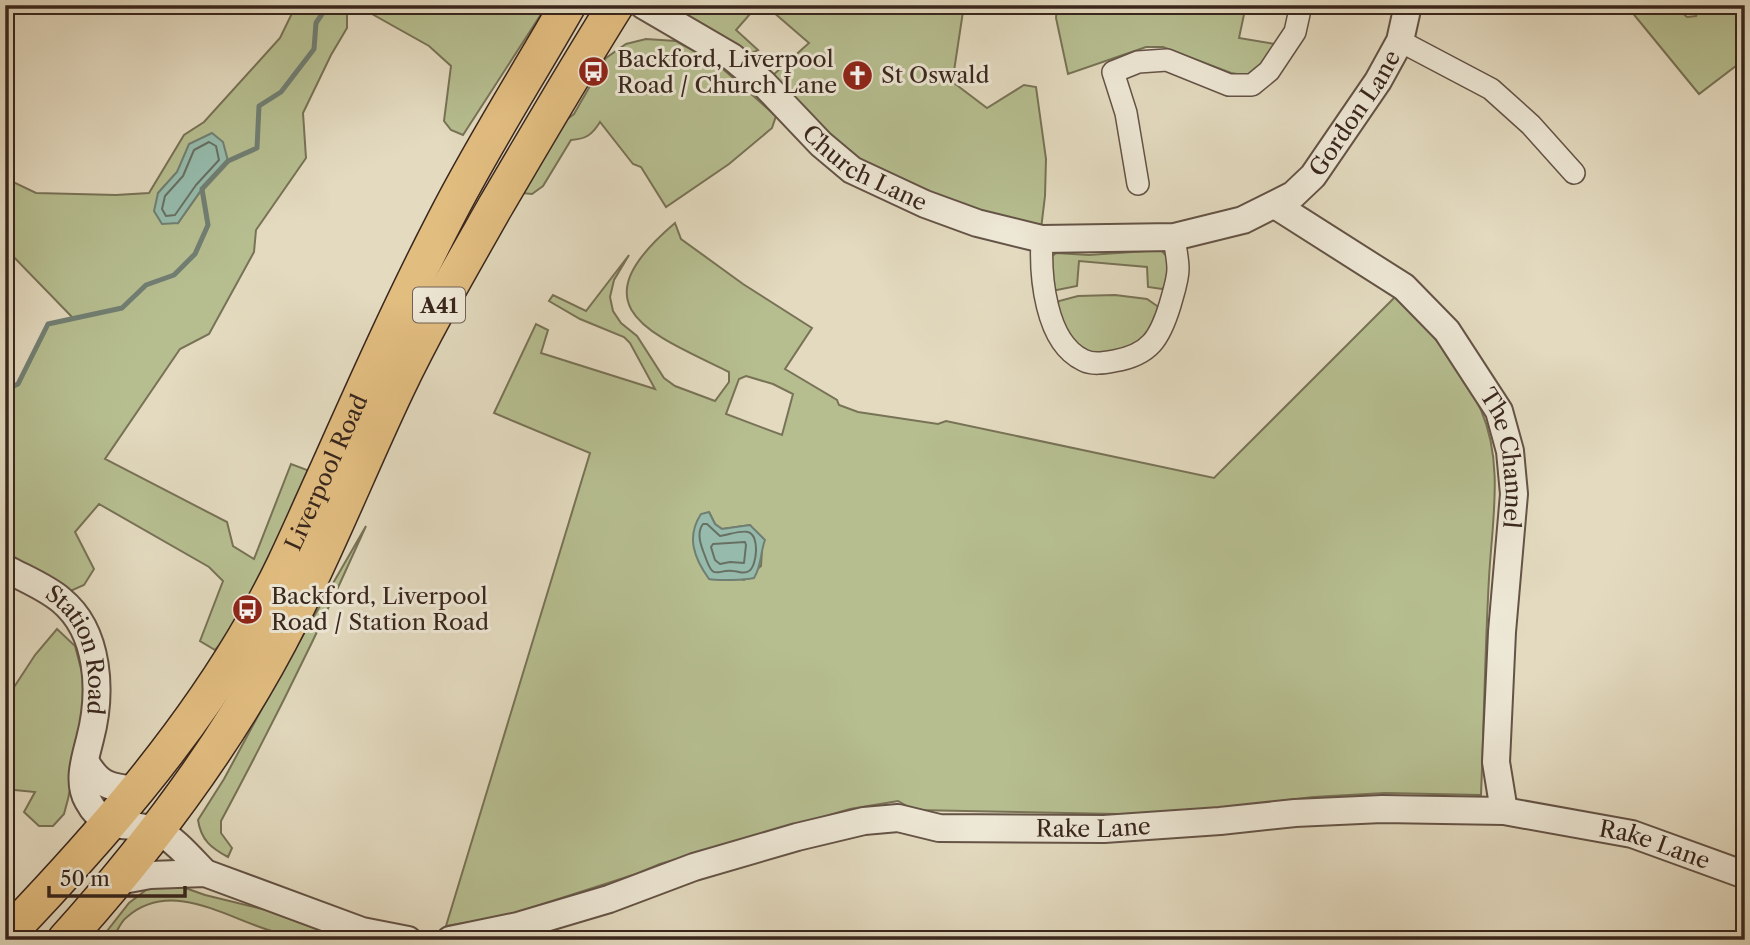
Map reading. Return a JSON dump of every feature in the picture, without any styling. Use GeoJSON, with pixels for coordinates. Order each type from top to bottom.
{"type":"FeatureCollection","features":[{"type":"Feature","properties":{"kind":"highway","name":"Liverpool Road"},"geometry":{"type":"LineString","coordinates":[[5,937],[108,823],[190,721],[253,625],[288,560],[445,219],[568,5]]}},
{"type":"Feature","properties":{"kind":"highway","name":"Liverpool Road"},"geometry":{"type":"LineString","coordinates":[[65,940],[158,831],[207,761],[254,686],[291,620],[396,390],[438,306],[616,5]]}},
{"type":"Feature","properties":{"kind":"street","name":"Church Lane"},"geometry":{"type":"LineString","coordinates":[[643,5],[732,57],[763,83],[821,144],[852,170],[893,191],[964,219],[1042,239],[1174,237],[1242,220],[1275,205]]}},
{"type":"Feature","properties":{"kind":"street"},"geometry":{"type":"LineString","coordinates":[[1138,184],[1126,113],[1113,72],[1138,62],[1167,60],[1229,85],[1252,85],[1269,71],[1295,32],[1301,5]]}},
{"type":"Feature","properties":{"kind":"street","name":"Gordon Lane"},"geometry":{"type":"LineString","coordinates":[[1275,205],[1293,195],[1313,176],[1378,81],[1400,41],[1408,5]]}},
{"type":"Feature","properties":{"kind":"street"},"geometry":{"type":"LineString","coordinates":[[1400,41],[1490,89],[1531,125],[1574,173]]}},
{"type":"Feature","properties":{"kind":"street","name":"The Channel"},"geometry":{"type":"LineString","coordinates":[[1275,205],[1404,287],[1447,331],[1499,411],[1510,451],[1514,494],[1502,632],[1496,762],[1504,811]]}},
{"type":"Feature","properties":{"kind":"street"},"geometry":{"type":"LineString","coordinates":[[1042,239],[1040,267],[1045,298],[1057,331],[1068,350],[1084,361],[1102,363],[1141,353],[1154,342],[1163,326],[1178,269],[1174,237]]}},
{"type":"Feature","properties":{"kind":"street","name":"Station Road"},"geometry":{"type":"LineString","coordinates":[[5,568],[61,599],[81,621],[98,683],[82,788],[97,814],[108,823]]}},
{"type":"Feature","properties":{"kind":"street"},"geometry":{"type":"LineString","coordinates":[[85,761],[94,777],[101,782],[115,788],[135,790]]}},
{"type":"Feature","properties":{"kind":"street","name":"Rake Lane"},"geometry":{"type":"LineString","coordinates":[[450,940],[531,922],[609,899],[694,867],[797,837],[864,821],[898,818],[939,828],[1104,830],[1295,813],[1382,809],[1504,811],[1632,834],[1745,875]]}},
{"type":"Feature","properties":{"kind":"street"},"geometry":{"type":"LineString","coordinates":[[108,823],[158,831],[205,873],[362,931],[408,940]]}},
{"type":"Feature","properties":{"kind":"street"},"geometry":{"type":"LineString","coordinates":[[118,881],[150,875],[205,873]]}},
{"type":"Feature","properties":{"kind":"shaded area"},"geometry":{"type":"Polygon","coordinates":[[[296,5],[347,5],[347,28],[303,113],[306,158],[256,230],[254,252],[209,334],[180,349],[105,459],[227,522],[233,546],[254,559],[291,464],[315,473],[241,621],[215,650],[200,641],[223,581],[209,567],[99,504],[75,532],[94,569],[84,585],[66,593],[5,559],[5,390],[18,384],[48,324],[73,318],[5,248],[5,178],[36,193],[149,193],[184,135],[204,122],[280,38],[296,5]],[[177,172],[158,193],[178,223],[202,189],[177,172]]]}},
{"type":"Feature","properties":{"kind":"shaded area"},"geometry":{"type":"Polygon","coordinates":[[[356,5],[547,5],[463,135],[451,130],[444,121],[451,66],[429,46],[356,5]]]}},
{"type":"Feature","properties":{"kind":"shaded area"},"geometry":{"type":"Polygon","coordinates":[[[672,5],[758,5],[736,30],[758,50],[748,55],[673,9],[672,5]]]}},
{"type":"Feature","properties":{"kind":"shaded area"},"geometry":{"type":"Polygon","coordinates":[[[765,5],[964,5],[954,71],[950,80],[987,108],[1024,85],[1036,87],[1046,159],[1041,229],[1002,221],[929,194],[846,156],[772,76],[809,43],[765,5]]]}},
{"type":"Feature","properties":{"kind":"shaded area"},"geometry":{"type":"Polygon","coordinates":[[[1057,5],[1246,5],[1239,38],[1275,44],[1261,69],[1249,76],[1231,73],[1163,47],[1146,47],[1068,74],[1056,18],[1057,5]]]}},
{"type":"Feature","properties":{"kind":"shaded area"},"geometry":{"type":"Polygon","coordinates":[[[1626,5],[1673,5],[1687,17],[1696,16],[1699,5],[1745,5],[1745,59],[1699,94],[1626,5]]]}},
{"type":"Feature","properties":{"kind":"shaded area"},"geometry":{"type":"Polygon","coordinates":[[[646,39],[676,41],[715,62],[776,116],[772,128],[729,164],[666,207],[641,167],[633,164],[600,122],[588,135],[571,140],[543,186],[532,194],[521,193],[554,129],[574,114],[606,58],[626,44],[646,39]]]}},
{"type":"Feature","properties":{"kind":"shaded area"},"geometry":{"type":"Polygon","coordinates":[[[675,223],[681,239],[743,284],[812,328],[785,369],[837,400],[839,405],[858,412],[938,424],[946,421],[1214,478],[1398,294],[1444,349],[1473,394],[1488,430],[1492,451],[1495,493],[1481,795],[1385,793],[1313,797],[1168,815],[914,810],[898,801],[850,809],[660,864],[506,916],[446,926],[590,453],[494,413],[536,324],[548,330],[541,353],[655,389],[624,337],[580,319],[549,301],[553,295],[586,311],[629,255],[614,280],[610,297],[613,311],[621,323],[637,336],[664,378],[675,386],[715,401],[729,382],[729,372],[672,344],[634,314],[627,297],[630,276],[646,252],[675,223]],[[746,376],[739,379],[726,414],[782,435],[793,394],[773,384],[746,376]],[[709,512],[731,577],[744,580],[761,566],[762,549],[750,525],[722,529],[715,524],[709,512]]]}},
{"type":"Feature","properties":{"kind":"shaded area"},"geometry":{"type":"Polygon","coordinates":[[[1161,250],[1170,260],[1167,285],[1162,289],[1148,287],[1147,267],[1079,261],[1077,286],[1057,290],[1048,288],[1050,258],[1056,253],[1089,255],[1161,250]]]}},
{"type":"Feature","properties":{"kind":"shaded area"},"geometry":{"type":"Polygon","coordinates":[[[1115,295],[1147,299],[1160,308],[1145,345],[1108,357],[1081,351],[1065,330],[1057,305],[1059,301],[1078,296],[1115,295]]]}},
{"type":"Feature","properties":{"kind":"shaded area"},"geometry":{"type":"Polygon","coordinates":[[[366,526],[296,675],[221,821],[221,833],[232,848],[228,857],[208,843],[198,820],[224,779],[366,526]]]}},
{"type":"Feature","properties":{"kind":"shaded area"},"geometry":{"type":"Polygon","coordinates":[[[57,629],[75,646],[85,684],[83,723],[64,814],[53,826],[39,826],[24,812],[35,792],[5,789],[5,701],[35,655],[57,629]]]}},
{"type":"Feature","properties":{"kind":"shaded area"},"geometry":{"type":"Polygon","coordinates":[[[174,884],[205,895],[266,910],[346,940],[310,939],[284,934],[200,905],[162,901],[144,906],[127,917],[112,940],[100,940],[129,903],[150,887],[174,884]]]}},
{"type":"Feature","properties":{"kind":"water"},"geometry":{"type":"Polygon","coordinates":[[[212,133],[223,142],[228,161],[202,189],[178,223],[162,224],[154,211],[158,193],[177,172],[189,144],[212,133]]]}},
{"type":"Feature","properties":{"kind":"water"},"geometry":{"type":"Polygon","coordinates":[[[709,512],[715,524],[722,529],[750,525],[765,540],[754,578],[709,579],[699,563],[693,539],[701,514],[709,512]]]}},
{"type":"Feature","properties":{"kind":"waterway"},"geometry":{"type":"LineString","coordinates":[[5,390],[18,384],[48,324],[122,308],[146,285],[174,275],[195,254],[208,225],[202,189],[228,161],[257,148],[259,106],[281,92],[314,49],[316,23],[328,5]]}},
{"type":"Feature","properties":{"kind":"place","name":"Backford, Liverpool Road / Church Lane"},"geometry":{"type":"Point","coordinates":[594,72]}},
{"type":"Feature","properties":{"kind":"place","name":"St Oswald"},"geometry":{"type":"Point","coordinates":[858,75]}},
{"type":"Feature","properties":{"kind":"place","name":"Backford, Liverpool Road / Station Road"},"geometry":{"type":"Point","coordinates":[248,609]}}]}
